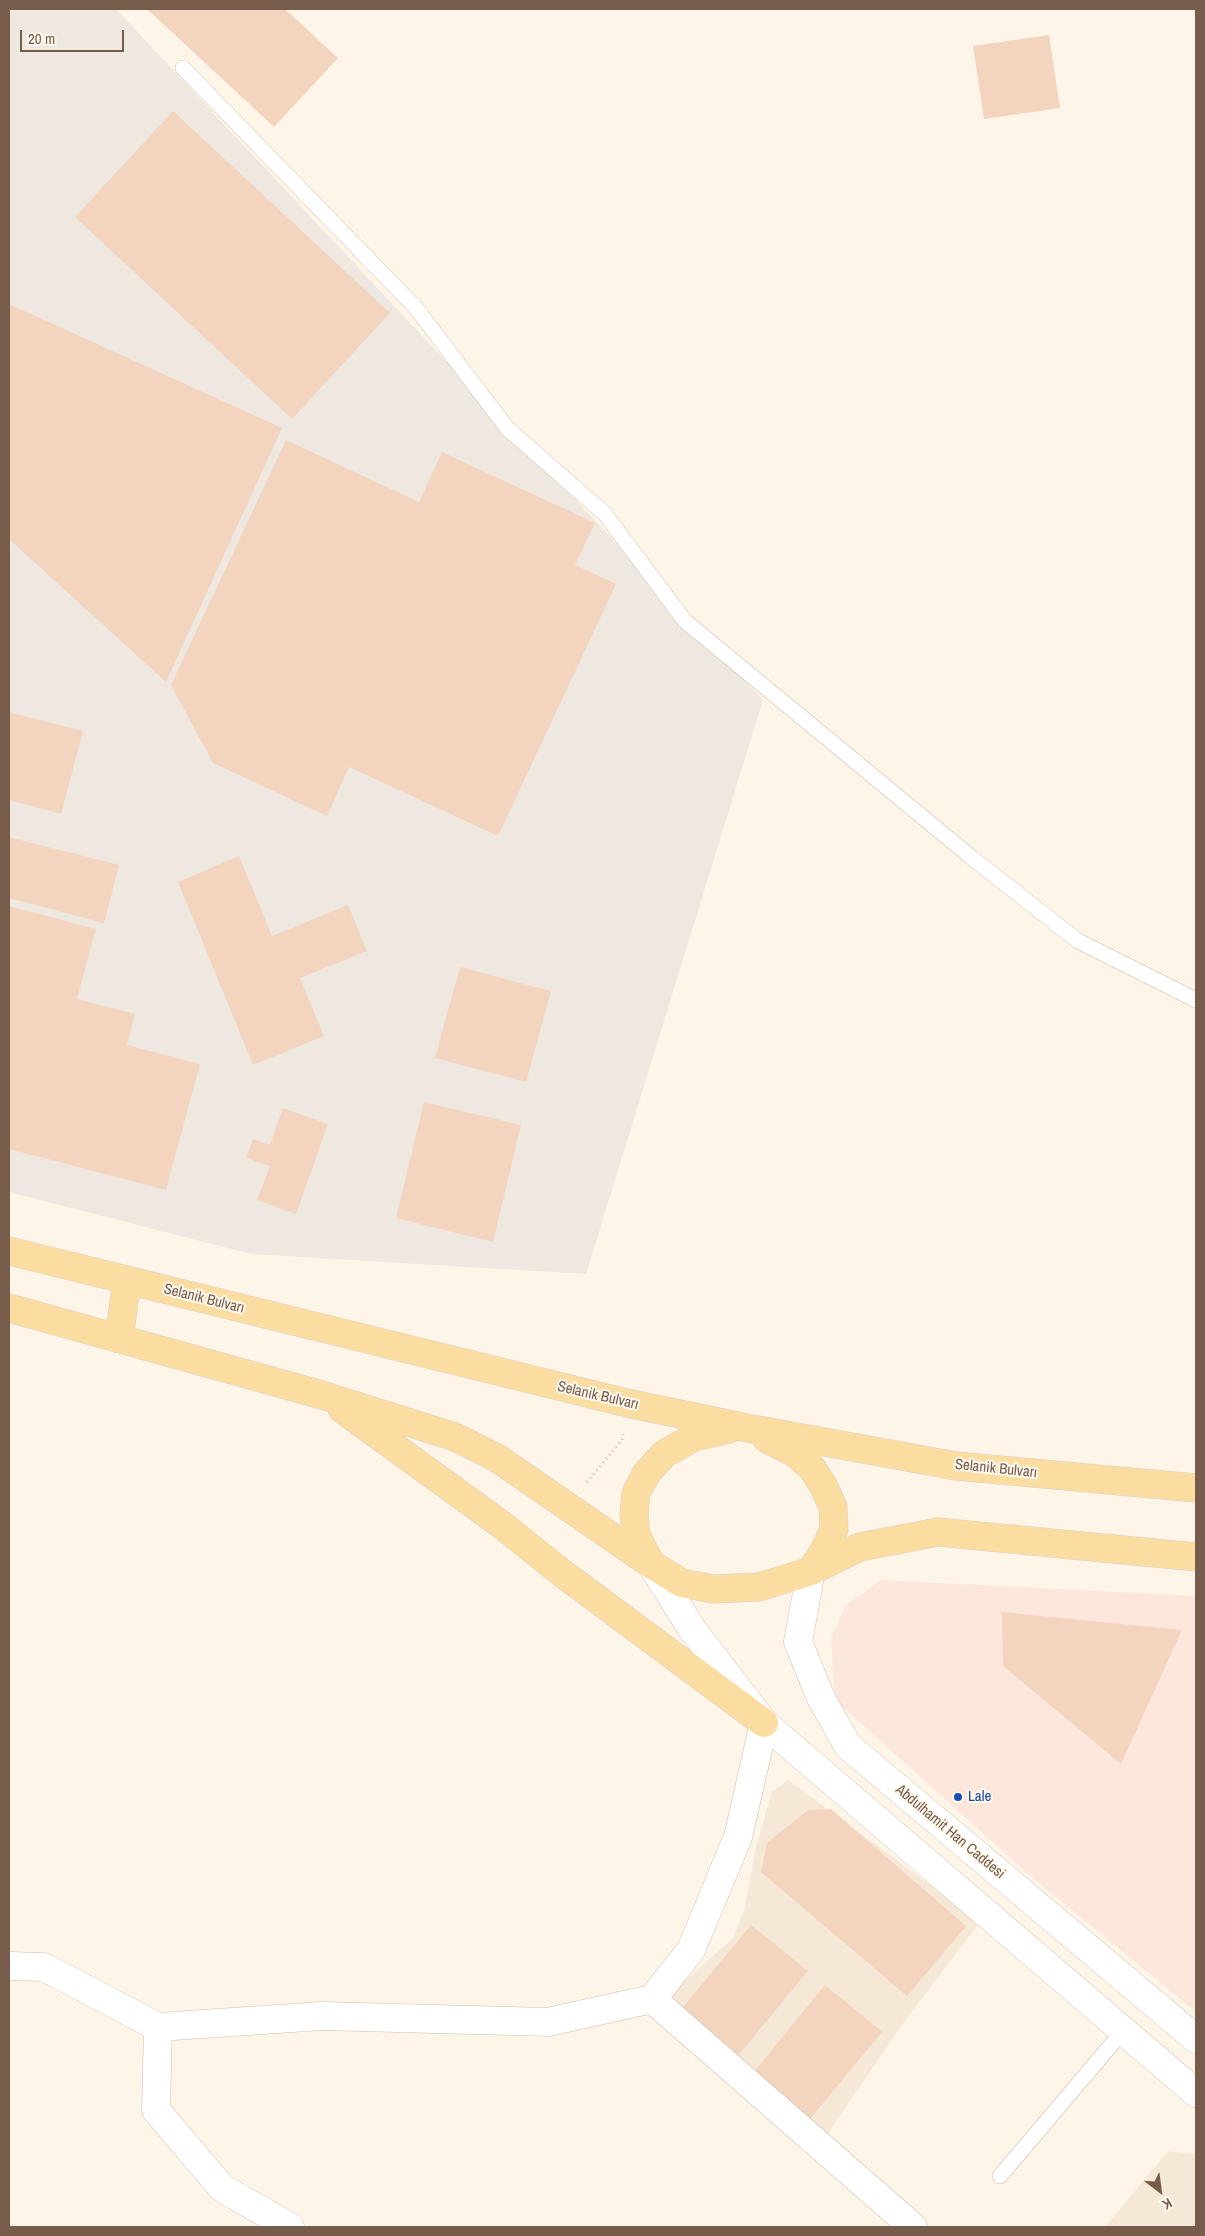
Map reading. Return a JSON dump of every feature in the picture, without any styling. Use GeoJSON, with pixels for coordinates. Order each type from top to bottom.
{"type":"FeatureCollection","features":[{"type":"Feature","properties":{"kind":"main road","name":"Selanik Bulvarı"},"geometry":{"type":"LineString","coordinates":[[9,1251],[627,1403],[742,1427],[956,1466],[1196,1488]]}},
{"type":"Feature","properties":{"kind":"main road"},"geometry":{"type":"LineString","coordinates":[[119,1339],[127,1280]]}},
{"type":"Feature","properties":{"kind":"main road"},"geometry":{"type":"LineString","coordinates":[[9,1308],[322,1395],[455,1436],[497,1458],[651,1564],[682,1583],[714,1589],[759,1587],[811,1571],[860,1547],[938,1532],[1196,1558]]}},
{"type":"Feature","properties":{"kind":"main road"},"geometry":{"type":"LineString","coordinates":[[322,1395],[502,1524],[562,1574],[764,1723]]}},
{"type":"Feature","properties":{"kind":"main road"},"geometry":{"type":"LineString","coordinates":[[651,1564],[636,1535],[634,1514],[636,1493],[646,1474],[664,1454],[694,1437],[742,1427],[795,1453],[812,1468],[824,1486],[833,1507],[834,1529],[824,1551],[811,1571]]}},
{"type":"Feature","properties":{"kind":"street"},"geometry":{"type":"LineString","coordinates":[[651,1564],[692,1629],[764,1723],[1196,2093]]}},
{"type":"Feature","properties":{"kind":"street","name":"Abdulhamit Han Caddesi"},"geometry":{"type":"LineString","coordinates":[[811,1571],[798,1642],[820,1698],[848,1746],[1196,2039]]}},
{"type":"Feature","properties":{"kind":"street"},"geometry":{"type":"LineString","coordinates":[[9,1966],[44,1968],[158,2027],[322,2016],[548,2022],[652,1999],[691,1950],[738,1837],[764,1723]]}},
{"type":"Feature","properties":{"kind":"street"},"geometry":{"type":"LineString","coordinates":[[652,1999],[913,2227]]}},
{"type":"Feature","properties":{"kind":"street"},"geometry":{"type":"LineString","coordinates":[[158,2027],[156,2110],[222,2188],[290,2227]]}},
{"type":"Feature","properties":{"kind":"lane"},"geometry":{"type":"LineString","coordinates":[[183,68],[416,308],[507,428],[605,514],[685,621],[971,857],[1078,941],[1196,1000]]}},
{"type":"Feature","properties":{"kind":"lane"},"geometry":{"type":"LineString","coordinates":[[1000,2176],[1123,2031]]}},
{"type":"Feature","properties":{"kind":"shaded area"},"geometry":{"type":"Polygon","coordinates":[[[9,9],[116,9],[763,700],[586,1274],[251,1254],[9,1192],[9,9]]]}},
{"type":"Feature","properties":{"kind":"shaded area"},"geometry":{"type":"Polygon","coordinates":[[[881,1580],[1196,1596],[1196,2012],[1027,1873],[835,1700],[831,1639],[846,1605],[881,1580]]]}},
{"type":"Feature","properties":{"kind":"shaded area"},"geometry":{"type":"Polygon","coordinates":[[[788,1780],[980,1922],[904,2022],[813,2155],[669,1995],[733,1938],[745,1907],[756,1847],[772,1792],[788,1780]]]}},
{"type":"Feature","properties":{"kind":"shaded area"},"geometry":{"type":"Polygon","coordinates":[[[1168,2151],[1196,2154],[1196,2227],[1105,2227],[1168,2151]]]}},
{"type":"Feature","properties":{"kind":"building"},"geometry":{"type":"Polygon","coordinates":[[[147,9],[285,9],[338,58],[274,127],[147,9]]]}},
{"type":"Feature","properties":{"kind":"building"},"geometry":{"type":"Polygon","coordinates":[[[1049,35],[1060,108],[984,119],[973,46],[1049,35]]]}},
{"type":"Feature","properties":{"kind":"building"},"geometry":{"type":"Polygon","coordinates":[[[173,111],[390,313],[292,419],[75,217],[173,111]]]}},
{"type":"Feature","properties":{"kind":"building"},"geometry":{"type":"Polygon","coordinates":[[[9,304],[282,428],[166,682],[9,539],[9,304]]]}},
{"type":"Feature","properties":{"kind":"building"},"geometry":{"type":"Polygon","coordinates":[[[286,440],[419,502],[442,452],[595,523],[575,565],[616,584],[498,836],[349,767],[327,816],[213,763],[171,685],[286,440]]]}},
{"type":"Feature","properties":{"kind":"building"},"geometry":{"type":"Polygon","coordinates":[[[9,712],[83,731],[61,814],[9,800],[9,712]]]}},
{"type":"Feature","properties":{"kind":"building"},"geometry":{"type":"Polygon","coordinates":[[[9,837],[119,865],[104,923],[9,898],[9,837]]]}},
{"type":"Feature","properties":{"kind":"building"},"geometry":{"type":"Polygon","coordinates":[[[239,856],[272,936],[348,905],[367,951],[300,978],[324,1036],[253,1065],[178,882],[239,856]]]}},
{"type":"Feature","properties":{"kind":"building"},"geometry":{"type":"Polygon","coordinates":[[[9,906],[96,929],[77,999],[135,1014],[127,1045],[200,1064],[166,1190],[9,1149],[9,906]]]}},
{"type":"Feature","properties":{"kind":"building"},"geometry":{"type":"Polygon","coordinates":[[[460,967],[551,991],[526,1082],[435,1058],[460,967]]]}},
{"type":"Feature","properties":{"kind":"building"},"geometry":{"type":"Polygon","coordinates":[[[424,1102],[521,1125],[493,1242],[396,1218],[424,1102]]]}},
{"type":"Feature","properties":{"kind":"building"},"geometry":{"type":"Polygon","coordinates":[[[283,1108],[328,1124],[296,1214],[257,1200],[270,1166],[246,1158],[253,1139],[270,1145],[283,1108]]]}},
{"type":"Feature","properties":{"kind":"building"},"geometry":{"type":"Polygon","coordinates":[[[1002,1612],[1182,1630],[1121,1764],[1003,1666],[1002,1612]]]}},
{"type":"Feature","properties":{"kind":"building"},"geometry":{"type":"Polygon","coordinates":[[[831,1809],[966,1926],[907,1996],[761,1872],[767,1843],[808,1810],[831,1809]]]}},
{"type":"Feature","properties":{"kind":"building"},"geometry":{"type":"Polygon","coordinates":[[[751,1925],[808,1971],[735,2059],[679,2012],[751,1925]]]}},
{"type":"Feature","properties":{"kind":"building"},"geometry":{"type":"Polygon","coordinates":[[[825,1985],[882,2032],[810,2119],[753,2073],[825,1985]]]}},
{"type":"Feature","properties":{"kind":"place","name":"Lale"},"geometry":{"type":"Point","coordinates":[958,1797]}}]}
